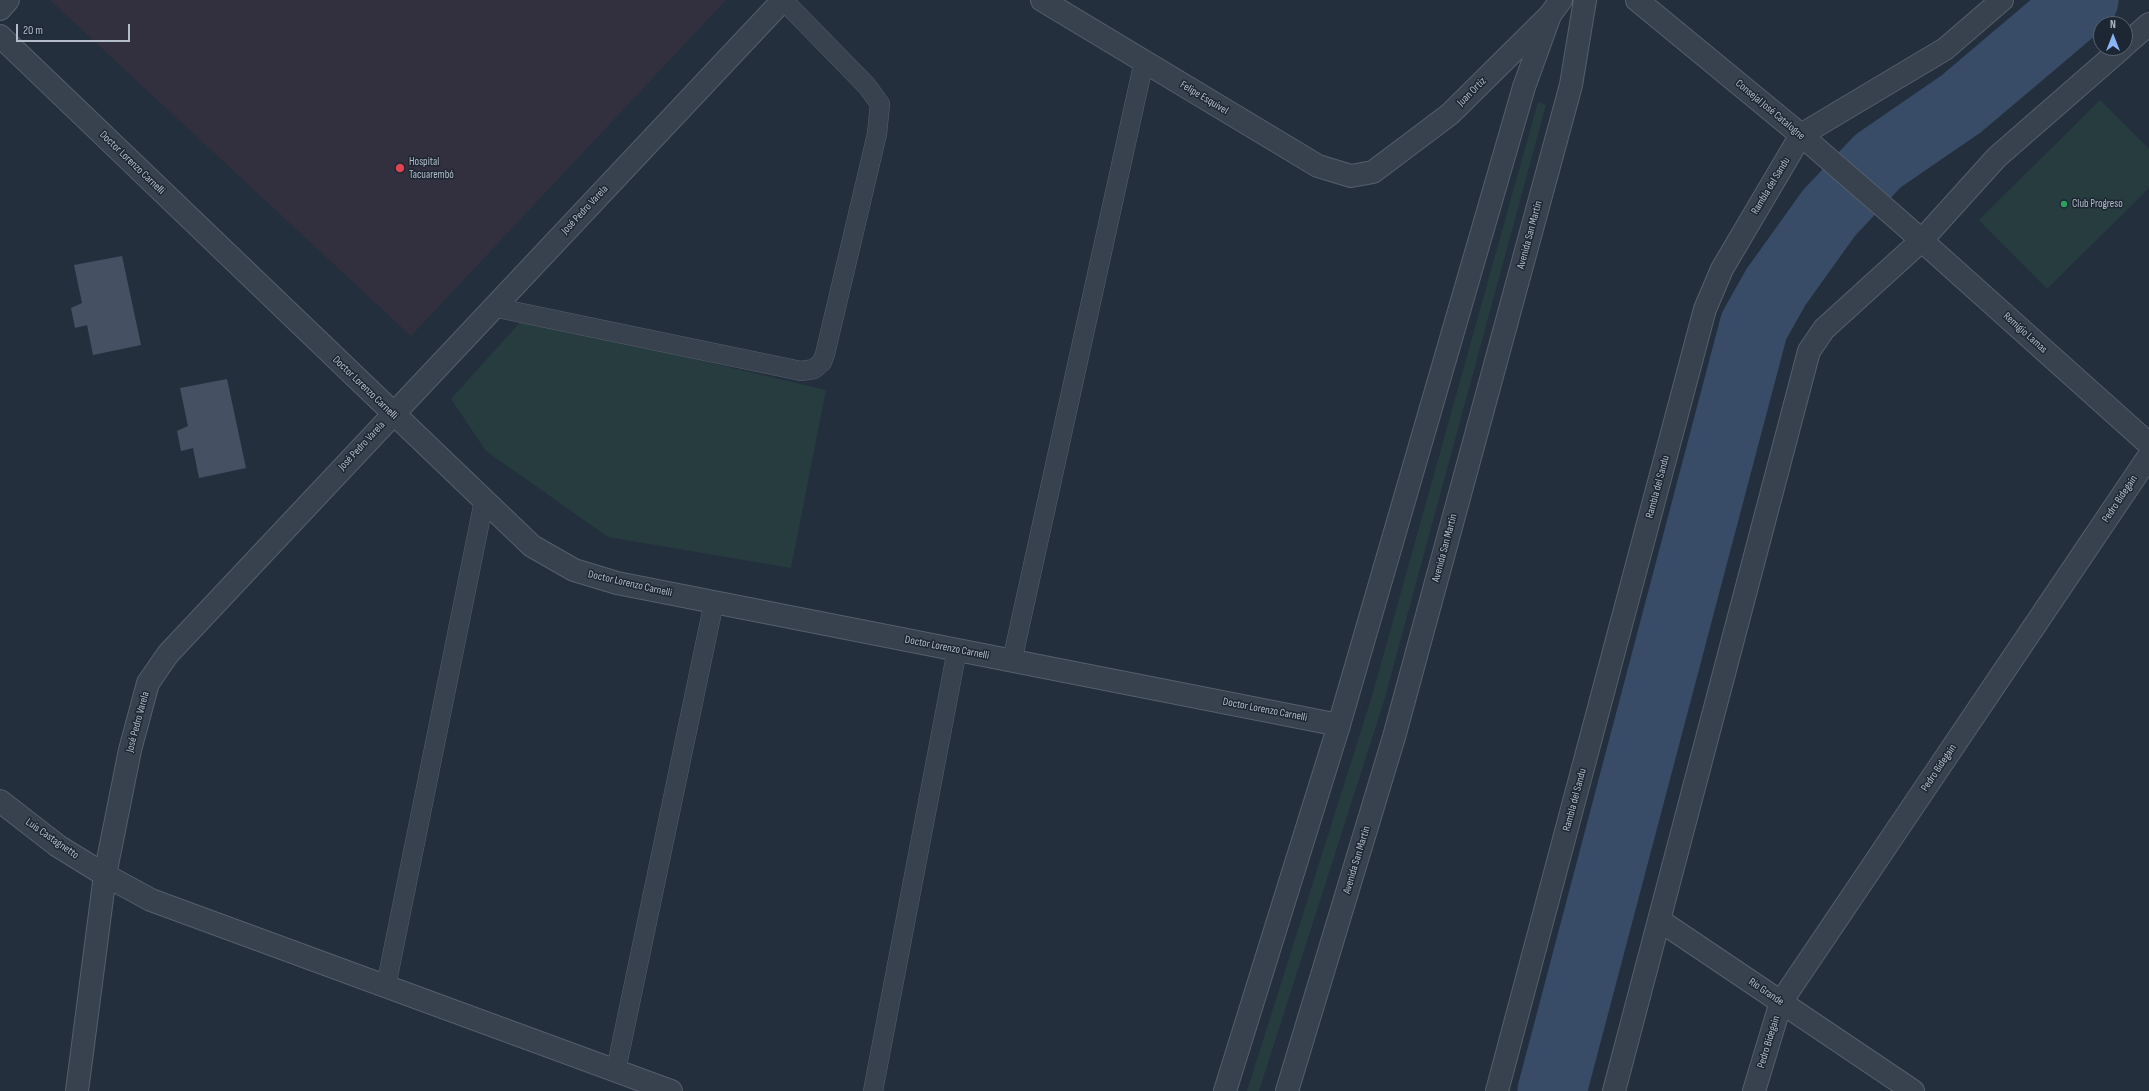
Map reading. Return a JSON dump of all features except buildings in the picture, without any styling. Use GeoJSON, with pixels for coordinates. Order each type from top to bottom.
{"type":"FeatureCollection","features":[{"type":"Feature","properties":{"kind":"street"},"geometry":{"type":"LineString","coordinates":[[0,9],[8,0]]}},
{"type":"Feature","properties":{"kind":"street","name":"José Pedro Varela"},"geometry":{"type":"LineString","coordinates":[[77,1091],[105,875],[130,750],[148,683],[168,654],[392,414],[783,0]]}},
{"type":"Feature","properties":{"kind":"street","name":"Felipe Esquivel"},"geometry":{"type":"LineString","coordinates":[[1042,0],[1318,166],[1351,176],[1373,172]]}},
{"type":"Feature","properties":{"kind":"street","name":"Avenida San Martín"},"geometry":{"type":"LineString","coordinates":[[1287,1091],[1402,706],[1571,85],[1585,0]]}},
{"type":"Feature","properties":{"kind":"street","name":"Consejal José Catalogne"},"geometry":{"type":"LineString","coordinates":[[1637,0],[1801,135],[1901,222]]}},
{"type":"Feature","properties":{"kind":"street","name":"Rambla del Sandu"},"geometry":{"type":"LineString","coordinates":[[1497,1091],[1705,309],[1722,269],[1801,135],[1945,49],[2002,0]]}},
{"type":"Feature","properties":{"kind":"street"},"geometry":{"type":"LineString","coordinates":[[1224,1091],[1339,725],[1524,86],[1555,7]]}},
{"type":"Feature","properties":{"kind":"street","name":"Juan Ortiz"},"geometry":{"type":"LineString","coordinates":[[1373,172],[1450,114],[1555,7]]}},
{"type":"Feature","properties":{"kind":"street"},"geometry":{"type":"LineString","coordinates":[[2133,38],[2149,24]]}},
{"type":"Feature","properties":{"kind":"street","name":"Doctor Lorenzo Carnelli"},"geometry":{"type":"LineString","coordinates":[[0,36],[392,414],[532,546],[574,570],[617,583],[1339,725]]}},
{"type":"Feature","properties":{"kind":"street"},"geometry":{"type":"LineString","coordinates":[[1614,1091],[1809,351],[1824,329],[1922,240],[1997,157],[2113,56]]}},
{"type":"Feature","properties":{"kind":"street","name":"Remigio Lamas"},"geometry":{"type":"LineString","coordinates":[[1901,222],[2149,444]]}},
{"type":"Feature","properties":{"kind":"street","name":"Pedro Bidegain"},"geometry":{"type":"LineString","coordinates":[[1754,1091],[1781,1002],[2149,456]]}},
{"type":"Feature","properties":{"kind":"street","name":"Luis Castagnetto"},"geometry":{"type":"LineString","coordinates":[[0,801],[58,846],[105,875],[151,900],[671,1091]]}},
{"type":"Feature","properties":{"kind":"street","name":"Río Grande"},"geometry":{"type":"LineString","coordinates":[[1659,920],[1913,1091]]}},
{"type":"Feature","properties":{"kind":"lane"},"geometry":{"type":"LineString","coordinates":[[493,307],[802,371],[814,369],[822,362],[877,134],[880,104],[867,86],[783,0]]}},
{"type":"Feature","properties":{"kind":"lane"},"geometry":{"type":"LineString","coordinates":[[1012,660],[1144,61]]}},
{"type":"Feature","properties":{"kind":"lane"},"geometry":{"type":"LineString","coordinates":[[386,986],[484,501]]}},
{"type":"Feature","properties":{"kind":"lane"},"geometry":{"type":"LineString","coordinates":[[616,1070],[714,602]]}},
{"type":"Feature","properties":{"kind":"lane"},"geometry":{"type":"LineString","coordinates":[[872,1091],[956,650]]}},
{"type":"Feature","properties":{"kind":"shaded area","name":"Hospital Tacuarembó"},"geometry":{"type":"Polygon","coordinates":[[[50,0],[726,0],[411,336],[50,0]]]}},
{"type":"Feature","properties":{"kind":"green space","name":"Club Progreso"},"geometry":{"type":"Polygon","coordinates":[[[2100,100],[2149,149],[2149,188],[2047,289],[1979,220],[2100,100]]]}},
{"type":"Feature","properties":{"kind":"green space"},"geometry":{"type":"Polygon","coordinates":[[[1538,102],[1546,105],[1384,701],[1259,1091],[1247,1091],[1372,696],[1538,102]]]}},
{"type":"Feature","properties":{"kind":"green space"},"geometry":{"type":"Polygon","coordinates":[[[523,319],[826,390],[791,568],[608,537],[486,451],[451,399],[523,319]]]}},
{"type":"Feature","properties":{"kind":"waterway"},"geometry":{"type":"LineString","coordinates":[[1552,1091],[1754,326],[1776,287],[1829,213],[1878,161],[1961,104],[2084,0]]}},
{"type":"Feature","properties":{"kind":"place","name":"Hospital Tacuarembó"},"geometry":{"type":"Point","coordinates":[400,168]}},
{"type":"Feature","properties":{"kind":"place","name":"Club Progreso"},"geometry":{"type":"Point","coordinates":[2064,204]}}]}
